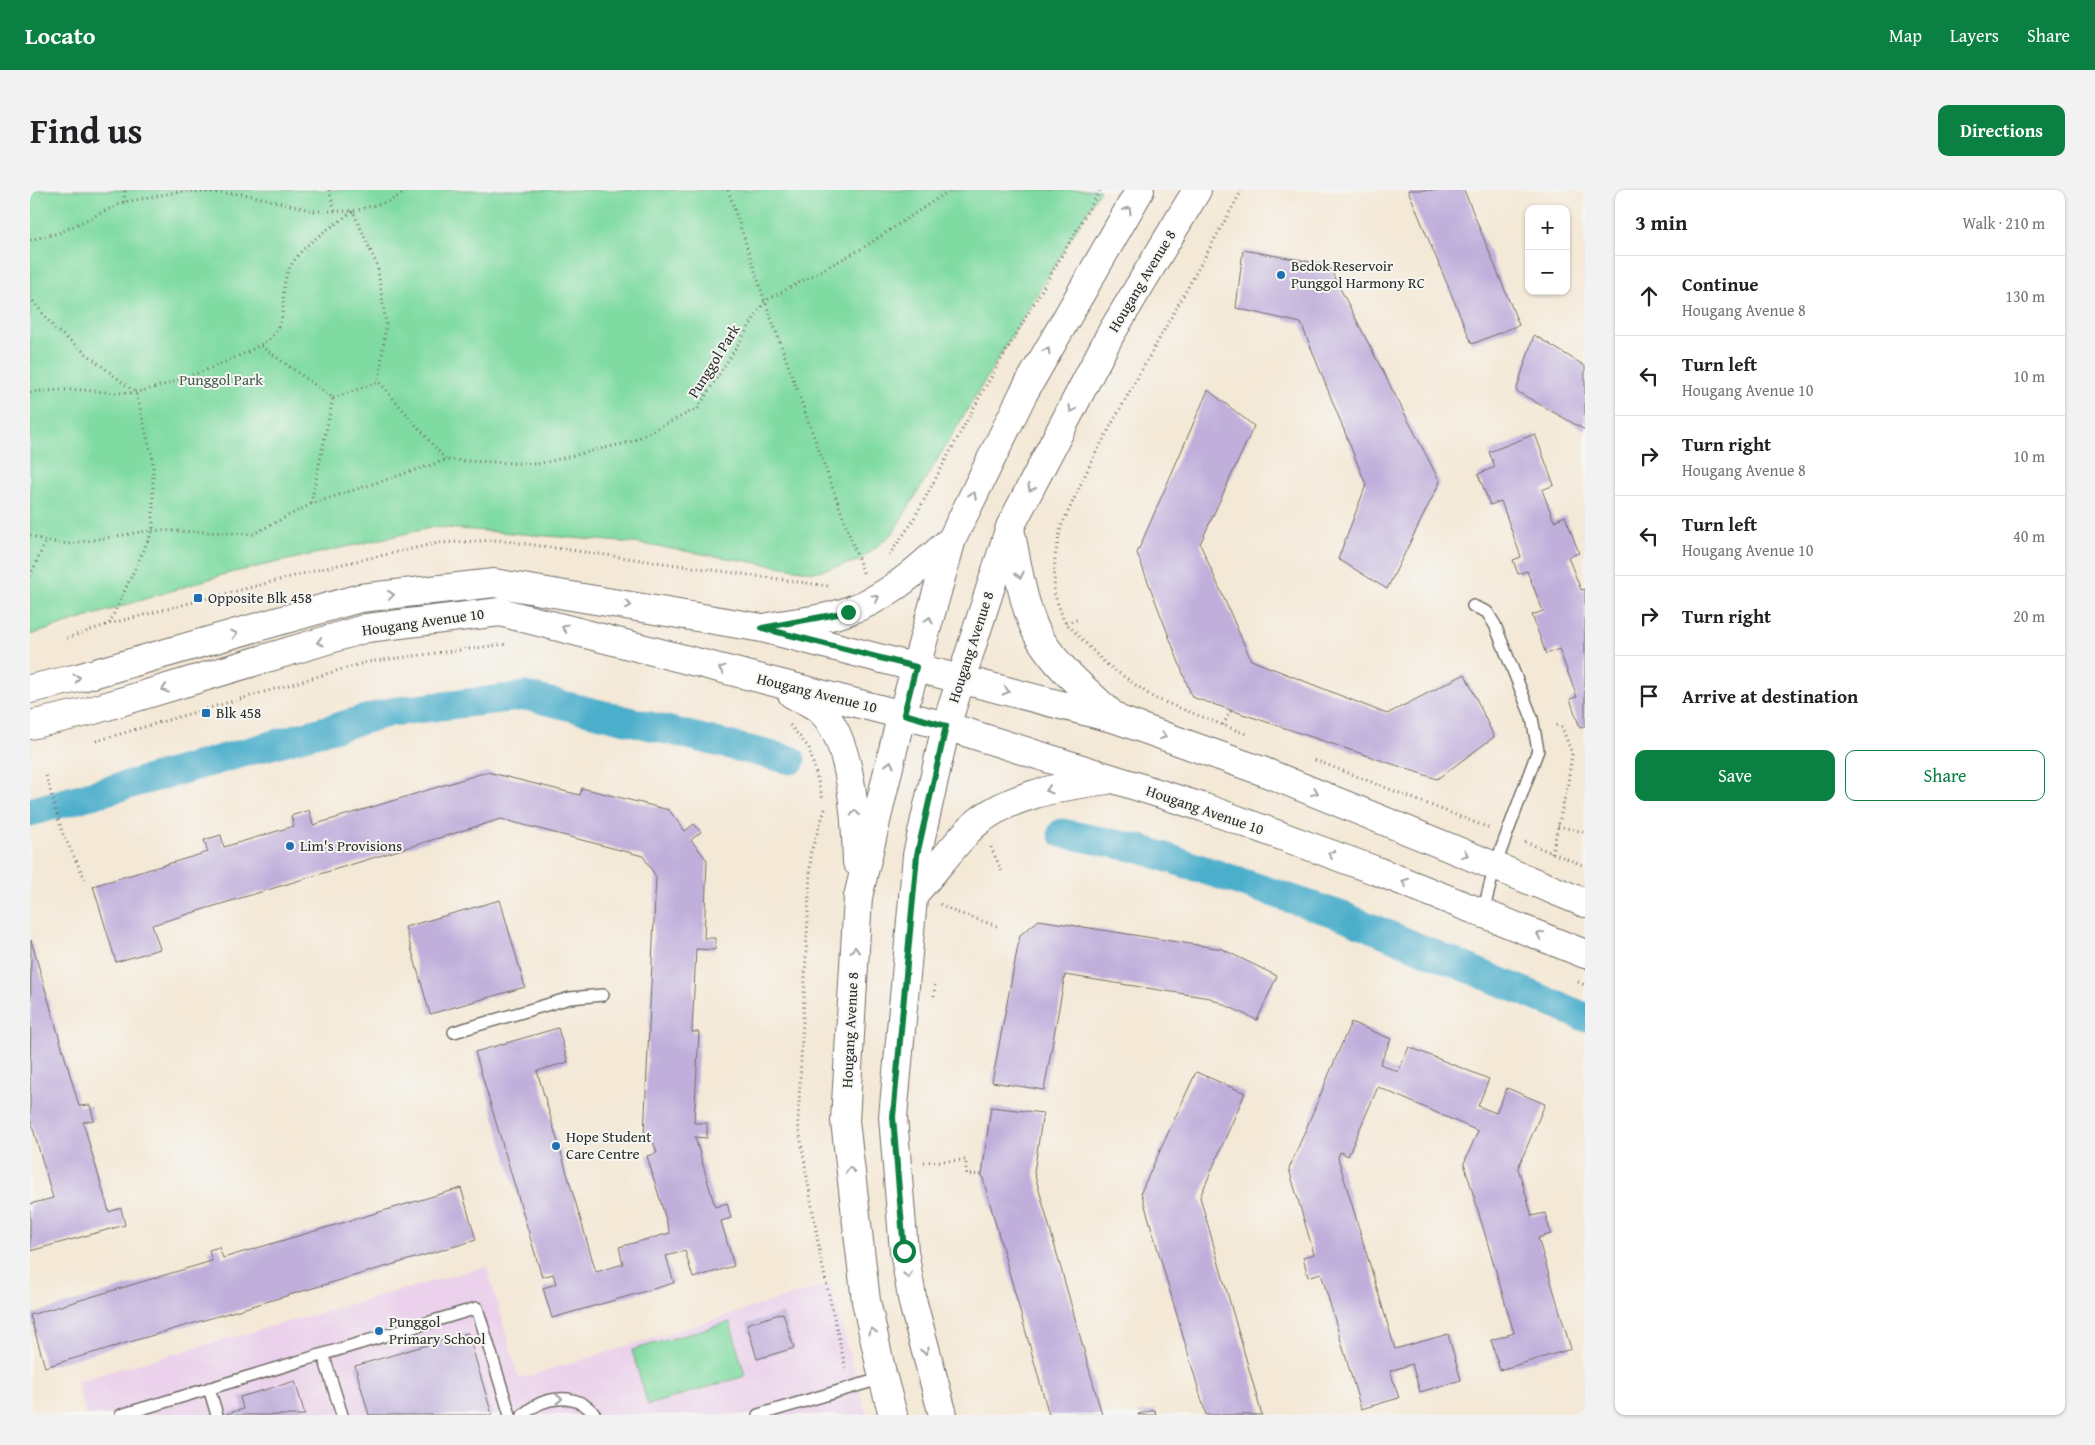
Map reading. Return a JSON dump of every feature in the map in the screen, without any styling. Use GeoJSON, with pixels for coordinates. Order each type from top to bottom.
{"type":"FeatureCollection","features":[{"type":"Feature","properties":{"kind":"main road","name":"Hougang Avenue 8"},"geometry":{"type":"LineString","coordinates":[[893,1415],[882,1378],[866,1302],[845,1121],[858,897],[916,667],[952,539],[1023,394],[1140,190]]}},
{"type":"Feature","properties":{"kind":"main road","name":"Hougang Avenue 8"},"geometry":{"type":"LineString","coordinates":[[943,1415],[913,1303],[904,1251],[893,1117],[917,855],[946,726],[959,679],[1010,527],[1110,335],[1197,190]]}},
{"type":"Feature","properties":{"kind":"main road"},"geometry":{"type":"LineString","coordinates":[[1010,527],[1024,595],[1039,636],[1063,668],[1119,720]]}},
{"type":"Feature","properties":{"kind":"main road"},"geometry":{"type":"LineString","coordinates":[[762,628],[848,612],[904,582],[952,539]]}},
{"type":"Feature","properties":{"kind":"main road","name":"Hougang Avenue 10"},"geometry":{"type":"LineString","coordinates":[[30,689],[78,678],[360,598],[494,583],[762,628],[1119,720],[1262,771],[1585,903]]}},
{"type":"Feature","properties":{"kind":"main road","name":"Hougang Avenue 10"},"geometry":{"type":"LineString","coordinates":[[30,725],[87,712],[367,628],[500,612],[904,714],[1115,779],[1205,808],[1483,912],[1585,954]]}},
{"type":"Feature","properties":{"kind":"main road"},"geometry":{"type":"LineString","coordinates":[[769,681],[822,711],[836,732],[854,793],[858,897]]}},
{"type":"Feature","properties":{"kind":"main road"},"geometry":{"type":"LineString","coordinates":[[913,896],[969,830],[1002,806],[1055,787],[1115,779]]}},
{"type":"Feature","properties":{"kind":"lane"},"geometry":{"type":"LineString","coordinates":[[1473,606],[1487,612],[1495,625],[1532,718],[1538,750],[1495,866],[1483,912]]}},
{"type":"Feature","properties":{"kind":"lane"},"geometry":{"type":"LineString","coordinates":[[454,1032],[570,998],[603,995]]}},
{"type":"Feature","properties":{"kind":"lane"},"geometry":{"type":"LineString","coordinates":[[121,1415],[477,1308],[510,1415]]}},
{"type":"Feature","properties":{"kind":"lane"},"geometry":{"type":"LineString","coordinates":[[324,1354],[342,1415]]}},
{"type":"Feature","properties":{"kind":"lane"},"geometry":{"type":"LineString","coordinates":[[758,1415],[882,1378]]}},
{"type":"Feature","properties":{"kind":"lane"},"geometry":{"type":"LineString","coordinates":[[209,1388],[217,1415]]}},
{"type":"Feature","properties":{"kind":"lane"},"geometry":{"type":"LineString","coordinates":[[523,1415],[538,1403],[556,1398],[574,1400],[590,1409],[595,1415]]}},
{"type":"Feature","properties":{"kind":"path"},"geometry":{"type":"LineString","coordinates":[[124,202],[126,190]]}},
{"type":"Feature","properties":{"kind":"path"},"geometry":{"type":"LineString","coordinates":[[329,190],[335,211]]}},
{"type":"Feature","properties":{"kind":"path"},"geometry":{"type":"LineString","coordinates":[[30,240],[59,233],[124,202],[183,191],[244,194],[315,211],[353,211],[390,201],[408,190]]}},
{"type":"Feature","properties":{"kind":"path"},"geometry":{"type":"LineString","coordinates":[[728,190],[765,301],[865,578],[871,574]]}},
{"type":"Feature","properties":{"kind":"path","name":"Punggol Park"},"geometry":{"type":"LineString","coordinates":[[30,535],[46,542],[68,544],[153,530],[253,534],[311,504],[446,460],[538,464],[630,442],[698,408],[765,301],[863,248],[950,190]]}},
{"type":"Feature","properties":{"kind":"path"},"geometry":{"type":"LineString","coordinates":[[888,556],[911,524],[983,391],[1100,190]]}},
{"type":"Feature","properties":{"kind":"path"},"geometry":{"type":"LineString","coordinates":[[1242,190],[1094,456],[1061,527],[1055,556],[1054,593],[1066,623],[1105,663],[1154,698],[1250,735]]}},
{"type":"Feature","properties":{"kind":"path"},"geometry":{"type":"LineString","coordinates":[[30,392],[80,390],[136,392],[216,366],[260,346],[272,336],[280,323],[284,308],[286,280],[294,261],[307,247],[353,211]]}},
{"type":"Feature","properties":{"kind":"path"},"geometry":{"type":"LineString","coordinates":[[353,211],[377,265],[386,323],[379,382],[446,460]]}},
{"type":"Feature","properties":{"kind":"path"},"geometry":{"type":"LineString","coordinates":[[30,297],[55,329],[136,392],[153,460],[153,530],[109,624]]}},
{"type":"Feature","properties":{"kind":"path"},"geometry":{"type":"LineString","coordinates":[[260,346],[333,398]]}},
{"type":"Feature","properties":{"kind":"path"},"geometry":{"type":"LineString","coordinates":[[333,398],[379,382]]}},
{"type":"Feature","properties":{"kind":"path"},"geometry":{"type":"LineString","coordinates":[[311,504],[333,398]]}},
{"type":"Feature","properties":{"kind":"path"},"geometry":{"type":"LineString","coordinates":[[30,576],[46,542]]}},
{"type":"Feature","properties":{"kind":"path"},"geometry":{"type":"LineString","coordinates":[[1066,623],[1079,618]]}},
{"type":"Feature","properties":{"kind":"path"},"geometry":{"type":"LineString","coordinates":[[95,741],[366,662],[511,643]]}},
{"type":"Feature","properties":{"kind":"path"},"geometry":{"type":"LineString","coordinates":[[1223,725],[1231,711]]}},
{"type":"Feature","properties":{"kind":"path"},"geometry":{"type":"LineString","coordinates":[[1532,718],[1562,727],[1572,754],[1568,783],[1552,853]]}},
{"type":"Feature","properties":{"kind":"path"},"geometry":{"type":"LineString","coordinates":[[787,722],[809,748],[825,809],[811,852],[798,1124],[821,1260],[850,1388]]}},
{"type":"Feature","properties":{"kind":"path"},"geometry":{"type":"LineString","coordinates":[[1305,757],[1585,866]]}},
{"type":"Feature","properties":{"kind":"path"},"geometry":{"type":"LineString","coordinates":[[46,776],[62,832],[85,879]]}},
{"type":"Feature","properties":{"kind":"path"},"geometry":{"type":"LineString","coordinates":[[1558,826],[1584,832]]}},
{"type":"Feature","properties":{"kind":"path"},"geometry":{"type":"LineString","coordinates":[[992,850],[1002,874]]}},
{"type":"Feature","properties":{"kind":"path"},"geometry":{"type":"LineString","coordinates":[[937,910],[943,895]]}},
{"type":"Feature","properties":{"kind":"path"},"geometry":{"type":"LineString","coordinates":[[939,903],[955,912],[1000,927]]}},
{"type":"Feature","properties":{"kind":"path"},"geometry":{"type":"LineString","coordinates":[[934,997],[935,979]]}},
{"type":"Feature","properties":{"kind":"path"},"geometry":{"type":"LineString","coordinates":[[1577,982],[1585,985]]}},
{"type":"Feature","properties":{"kind":"path"},"geometry":{"type":"LineString","coordinates":[[920,1162],[966,1160],[966,1174],[982,1175]]}},
{"type":"Feature","properties":{"kind":"shaded area","name":"Punggol Primary School"},"geometry":{"type":"Polygon","coordinates":[[[487,1266],[519,1379],[830,1284],[867,1415],[86,1415],[77,1381],[487,1266]]]}},
{"type":"Feature","properties":{"kind":"green space","name":"Punggol Park"},"geometry":{"type":"Polygon","coordinates":[[[30,190],[1100,190],[893,533],[859,561],[814,572],[635,543],[435,527],[225,574],[30,635],[30,190]]]}},
{"type":"Feature","properties":{"kind":"green space"},"geometry":{"type":"Polygon","coordinates":[[[730,1322],[745,1376],[648,1405],[632,1350],[730,1322]]]}},
{"type":"Feature","properties":{"kind":"building"},"geometry":{"type":"Polygon","coordinates":[[[1408,190],[1464,190],[1519,325],[1472,344],[1408,190]]]}},
{"type":"Feature","properties":{"kind":"building"},"geometry":{"type":"Polygon","coordinates":[[[1243,250],[1328,265],[1440,482],[1387,589],[1338,559],[1366,485],[1301,323],[1236,308],[1243,250]]]}},
{"type":"Feature","properties":{"kind":"building"},"geometry":{"type":"Polygon","coordinates":[[[1534,335],[1585,366],[1585,430],[1516,391],[1534,335]]]}},
{"type":"Feature","properties":{"kind":"building"},"geometry":{"type":"Polygon","coordinates":[[[1208,390],[1254,426],[1200,544],[1251,660],[1387,714],[1465,674],[1494,737],[1437,779],[1192,697],[1137,553],[1208,390]]]}},
{"type":"Feature","properties":{"kind":"building"},"geometry":{"type":"Polygon","coordinates":[[[1535,434],[1554,485],[1542,490],[1554,521],[1565,516],[1579,553],[1568,557],[1581,590],[1585,589],[1585,726],[1580,728],[1570,699],[1577,697],[1559,649],[1546,654],[1532,615],[1543,611],[1527,571],[1518,574],[1513,560],[1521,557],[1501,501],[1490,505],[1478,474],[1495,467],[1489,452],[1535,434]]]}},
{"type":"Feature","properties":{"kind":"building"},"geometry":{"type":"Polygon","coordinates":[[[487,772],[580,795],[582,788],[669,810],[685,831],[694,824],[701,832],[691,840],[707,860],[704,938],[715,938],[715,950],[696,949],[692,1032],[699,1032],[694,1123],[707,1123],[707,1138],[695,1137],[715,1207],[727,1203],[731,1218],[721,1221],[734,1266],[693,1278],[685,1251],[666,1256],[674,1283],[552,1318],[543,1288],[556,1284],[553,1274],[542,1277],[475,1052],[558,1028],[568,1062],[537,1071],[596,1272],[623,1264],[619,1247],[670,1233],[647,1156],[657,1153],[651,1136],[644,1135],[656,877],[643,856],[501,819],[152,925],[160,949],[116,962],[93,886],[208,852],[204,840],[221,835],[224,847],[294,826],[291,816],[309,810],[313,825],[487,772]]]}},
{"type":"Feature","properties":{"kind":"building"},"geometry":{"type":"Polygon","coordinates":[[[500,900],[525,987],[430,1014],[405,927],[500,900]]]}},
{"type":"Feature","properties":{"kind":"building"},"geometry":{"type":"Polygon","coordinates":[[[1039,920],[1222,949],[1277,976],[1257,1020],[1210,998],[1065,975],[1044,1090],[992,1082],[1020,935],[1039,920]]]}},
{"type":"Feature","properties":{"kind":"building"},"geometry":{"type":"Polygon","coordinates":[[[31,940],[79,1106],[90,1105],[94,1120],[83,1122],[109,1212],[121,1208],[125,1225],[30,1251],[30,1204],[53,1198],[30,1118],[31,940]]]}},
{"type":"Feature","properties":{"kind":"building"},"geometry":{"type":"Polygon","coordinates":[[[1351,1022],[1391,1039],[1380,1064],[1398,1072],[1409,1047],[1489,1079],[1478,1106],[1496,1113],[1507,1088],[1545,1104],[1518,1168],[1532,1216],[1545,1213],[1551,1234],[1538,1238],[1571,1349],[1500,1370],[1491,1340],[1514,1333],[1464,1163],[1478,1131],[1378,1087],[1348,1156],[1340,1152],[1338,1158],[1395,1349],[1448,1334],[1461,1380],[1420,1392],[1412,1364],[1390,1371],[1399,1398],[1361,1409],[1321,1273],[1308,1277],[1303,1257],[1314,1254],[1289,1169],[1351,1022]]]}},
{"type":"Feature","properties":{"kind":"building"},"geometry":{"type":"Polygon","coordinates":[[[1196,1072],[1245,1093],[1200,1197],[1262,1415],[1206,1415],[1141,1192],[1196,1072]]]}},
{"type":"Feature","properties":{"kind":"building"},"geometry":{"type":"Polygon","coordinates":[[[991,1107],[1043,1113],[1034,1172],[1102,1415],[1049,1415],[982,1175],[991,1107]]]}},
{"type":"Feature","properties":{"kind":"building"},"geometry":{"type":"Polygon","coordinates":[[[461,1188],[476,1240],[45,1367],[30,1315],[212,1261],[209,1250],[219,1247],[223,1258],[461,1188]]]}},
{"type":"Feature","properties":{"kind":"building"},"geometry":{"type":"Polygon","coordinates":[[[783,1313],[794,1348],[757,1359],[747,1324],[783,1313]]]}},
{"type":"Feature","properties":{"kind":"building"},"geometry":{"type":"Polygon","coordinates":[[[468,1333],[492,1415],[369,1415],[355,1366],[468,1333]]]}},
{"type":"Feature","properties":{"kind":"building"},"geometry":{"type":"Polygon","coordinates":[[[295,1381],[305,1415],[223,1415],[243,1409],[240,1397],[295,1381]]]}},
{"type":"Feature","properties":{"kind":"building"},"geometry":{"type":"Polygon","coordinates":[[[1155,1410],[1156,1415],[1138,1415],[1138,1414],[1155,1410]]]}},
{"type":"Feature","properties":{"kind":"waterway"},"geometry":{"type":"LineString","coordinates":[[30,812],[391,712],[526,696],[791,760]]}},
{"type":"Feature","properties":{"kind":"waterway"},"geometry":{"type":"LineString","coordinates":[[1062,833],[1141,849],[1343,916],[1585,1017]]}},
{"type":"Feature","properties":{"kind":"place","name":"Bedok Reservoir Punggol Harmony RC"},"geometry":{"type":"Point","coordinates":[1281,275]}},
{"type":"Feature","properties":{"kind":"place","name":"Opposite Blk 458"},"geometry":{"type":"Point","coordinates":[198,598]}},
{"type":"Feature","properties":{"kind":"place","name":"Blk 458"},"geometry":{"type":"Point","coordinates":[206,713]}},
{"type":"Feature","properties":{"kind":"place","name":"Lim's Provisions"},"geometry":{"type":"Point","coordinates":[290,846]}},
{"type":"Feature","properties":{"kind":"place","name":"Hope Student Care Centre"},"geometry":{"type":"Point","coordinates":[556,1146]}},
{"type":"Feature","properties":{"kind":"place","name":"Punggol Primary School"},"geometry":{"type":"Point","coordinates":[379,1331]}},
{"type":"Feature","properties":{"kind":"route"},"geometry":{"type":"LineString","coordinates":[[848,612],[762,628],[916,667],[904,714],[946,726],[917,855],[893,1117],[904,1251]]}}]}
